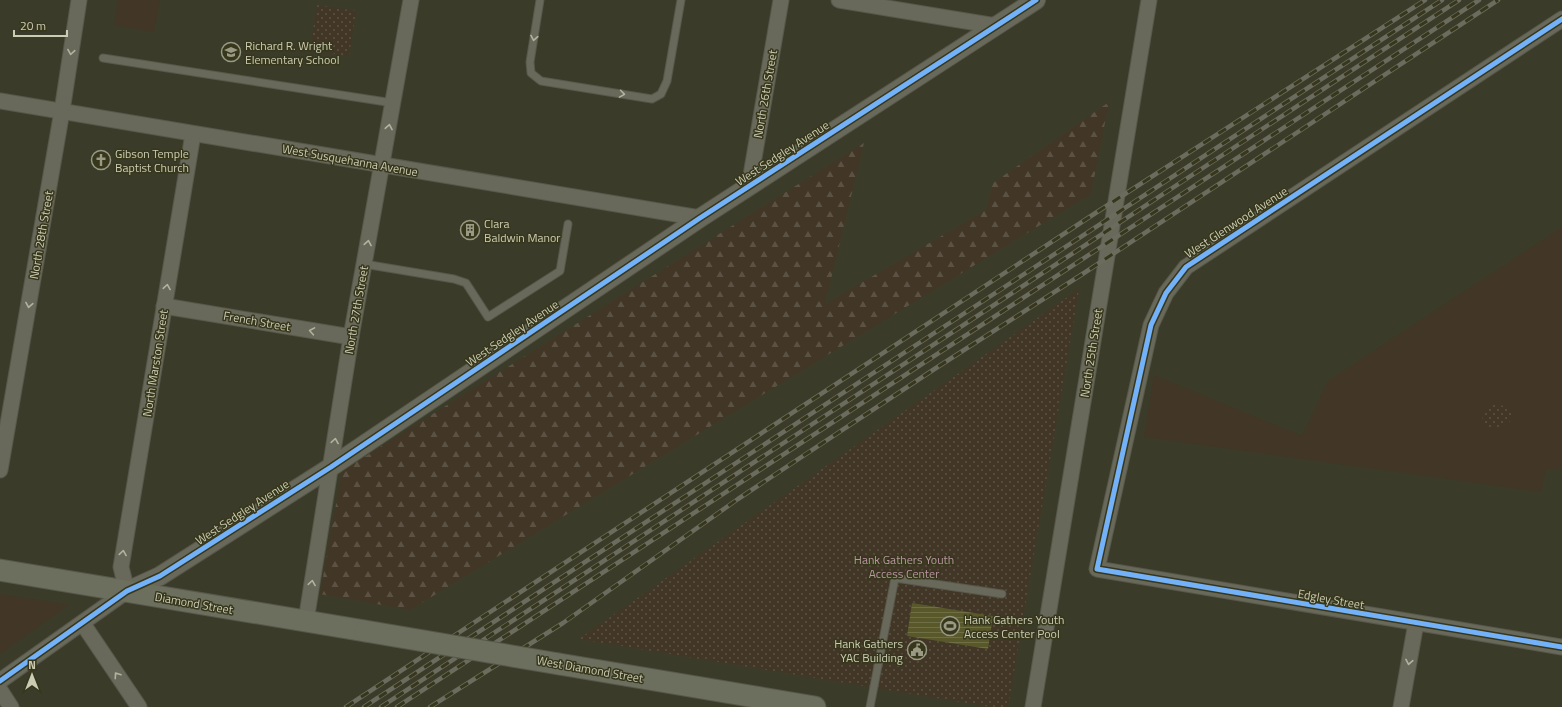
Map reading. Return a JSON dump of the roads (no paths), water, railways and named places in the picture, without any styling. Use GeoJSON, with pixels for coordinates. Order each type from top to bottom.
{"type":"FeatureCollection","features":[{"type":"Feature","properties":{"kind":"main road","name":"Diamond Street"},"geometry":{"type":"LineString","coordinates":[[0,570],[365,631]]}},
{"type":"Feature","properties":{"kind":"main road","name":"West Diamond Street"},"geometry":{"type":"LineString","coordinates":[[365,631],[559,664],[787,706],[815,707]]}},
{"type":"Feature","properties":{"kind":"street","name":"North 28th Street"},"geometry":{"type":"LineString","coordinates":[[0,470],[62,111],[79,0]]}},
{"type":"Feature","properties":{"kind":"street","name":"North 27th Street"},"geometry":{"type":"LineString","coordinates":[[306,621],[351,337],[410,0]]}},
{"type":"Feature","properties":{"kind":"street","name":"North 26th Street"},"geometry":{"type":"LineString","coordinates":[[749,187],[781,0]]}},
{"type":"Feature","properties":{"kind":"street"},"geometry":{"type":"LineString","coordinates":[[839,0],[996,26]]}},
{"type":"Feature","properties":{"kind":"street","name":"West Sedgley Avenue"},"geometry":{"type":"LineString","coordinates":[[0,681],[83,624],[127,591],[160,576],[331,467],[700,218],[1036,0]]}},
{"type":"Feature","properties":{"kind":"street","name":"North 25th Street"},"geometry":{"type":"LineString","coordinates":[[1033,707],[1149,0]]}},
{"type":"Feature","properties":{"kind":"street","name":"West Glenwood Avenue"},"geometry":{"type":"LineString","coordinates":[[1097,569],[1151,325],[1166,293],[1186,267],[1562,18]]}},
{"type":"Feature","properties":{"kind":"street","name":"West Susquehanna Avenue"},"geometry":{"type":"LineString","coordinates":[[0,101],[700,218]]}},
{"type":"Feature","properties":{"kind":"street","name":"North Marston Street"},"geometry":{"type":"LineString","coordinates":[[127,591],[121,567],[193,134]]}},
{"type":"Feature","properties":{"kind":"street","name":"French Street"},"geometry":{"type":"LineString","coordinates":[[164,306],[351,337]]}},
{"type":"Feature","properties":{"kind":"street","name":"Edgley Street"},"geometry":{"type":"LineString","coordinates":[[1097,569],[1562,648]]}},
{"type":"Feature","properties":{"kind":"street"},"geometry":{"type":"LineString","coordinates":[[1401,707],[1416,623]]}},
{"type":"Feature","properties":{"kind":"street"},"geometry":{"type":"LineString","coordinates":[[83,624],[139,707]]}},
{"type":"Feature","properties":{"kind":"street"},"geometry":{"type":"LineString","coordinates":[[0,690],[11,707]]}},
{"type":"Feature","properties":{"kind":"lane"},"geometry":{"type":"LineString","coordinates":[[540,0],[530,62],[531,73],[541,81],[652,99],[661,94],[667,81],[681,0]]}},
{"type":"Feature","properties":{"kind":"lane"},"geometry":{"type":"LineString","coordinates":[[103,58],[393,103]]}},
{"type":"Feature","properties":{"kind":"lane"},"geometry":{"type":"LineString","coordinates":[[364,264],[454,279],[466,283],[488,317],[560,271],[568,224]]}},
{"type":"Feature","properties":{"kind":"lane"},"geometry":{"type":"LineString","coordinates":[[870,707],[895,578],[1002,594]]}},
{"type":"Feature","properties":{"kind":"railway"},"geometry":{"type":"LineString","coordinates":[[346,707],[1094,214],[1425,0]]}},
{"type":"Feature","properties":{"kind":"railway"},"geometry":{"type":"LineString","coordinates":[[364,707],[1442,0]]}},
{"type":"Feature","properties":{"kind":"railway"},"geometry":{"type":"LineString","coordinates":[[381,707],[1459,0]]}},
{"type":"Feature","properties":{"kind":"railway"},"geometry":{"type":"LineString","coordinates":[[397,707],[1479,0]]}},
{"type":"Feature","properties":{"kind":"railway"},"geometry":{"type":"LineString","coordinates":[[430,707],[563,623],[738,499],[1498,0]]}},
{"type":"Feature","properties":{"kind":"place","name":"Richard R. Wright Elementary School"},"geometry":{"type":"Point","coordinates":[231,52]}},
{"type":"Feature","properties":{"kind":"place","name":"Gibson Temple Baptist Church"},"geometry":{"type":"Point","coordinates":[101,160]}},
{"type":"Feature","properties":{"kind":"place","name":"Clara Baldwin Manor"},"geometry":{"type":"Point","coordinates":[470,230]}},
{"type":"Feature","properties":{"kind":"place","name":"Hank Gathers Youth Access Center Pool"},"geometry":{"type":"Point","coordinates":[950,626]}},
{"type":"Feature","properties":{"kind":"place","name":"Hank Gathers YAC Building"},"geometry":{"type":"Point","coordinates":[917,650]}},
{"type":"Feature","properties":{"kind":"park label","name":"Hank Gathers Youth Access Center"},"geometry":{"type":"Point","coordinates":[904,566]}}]}
